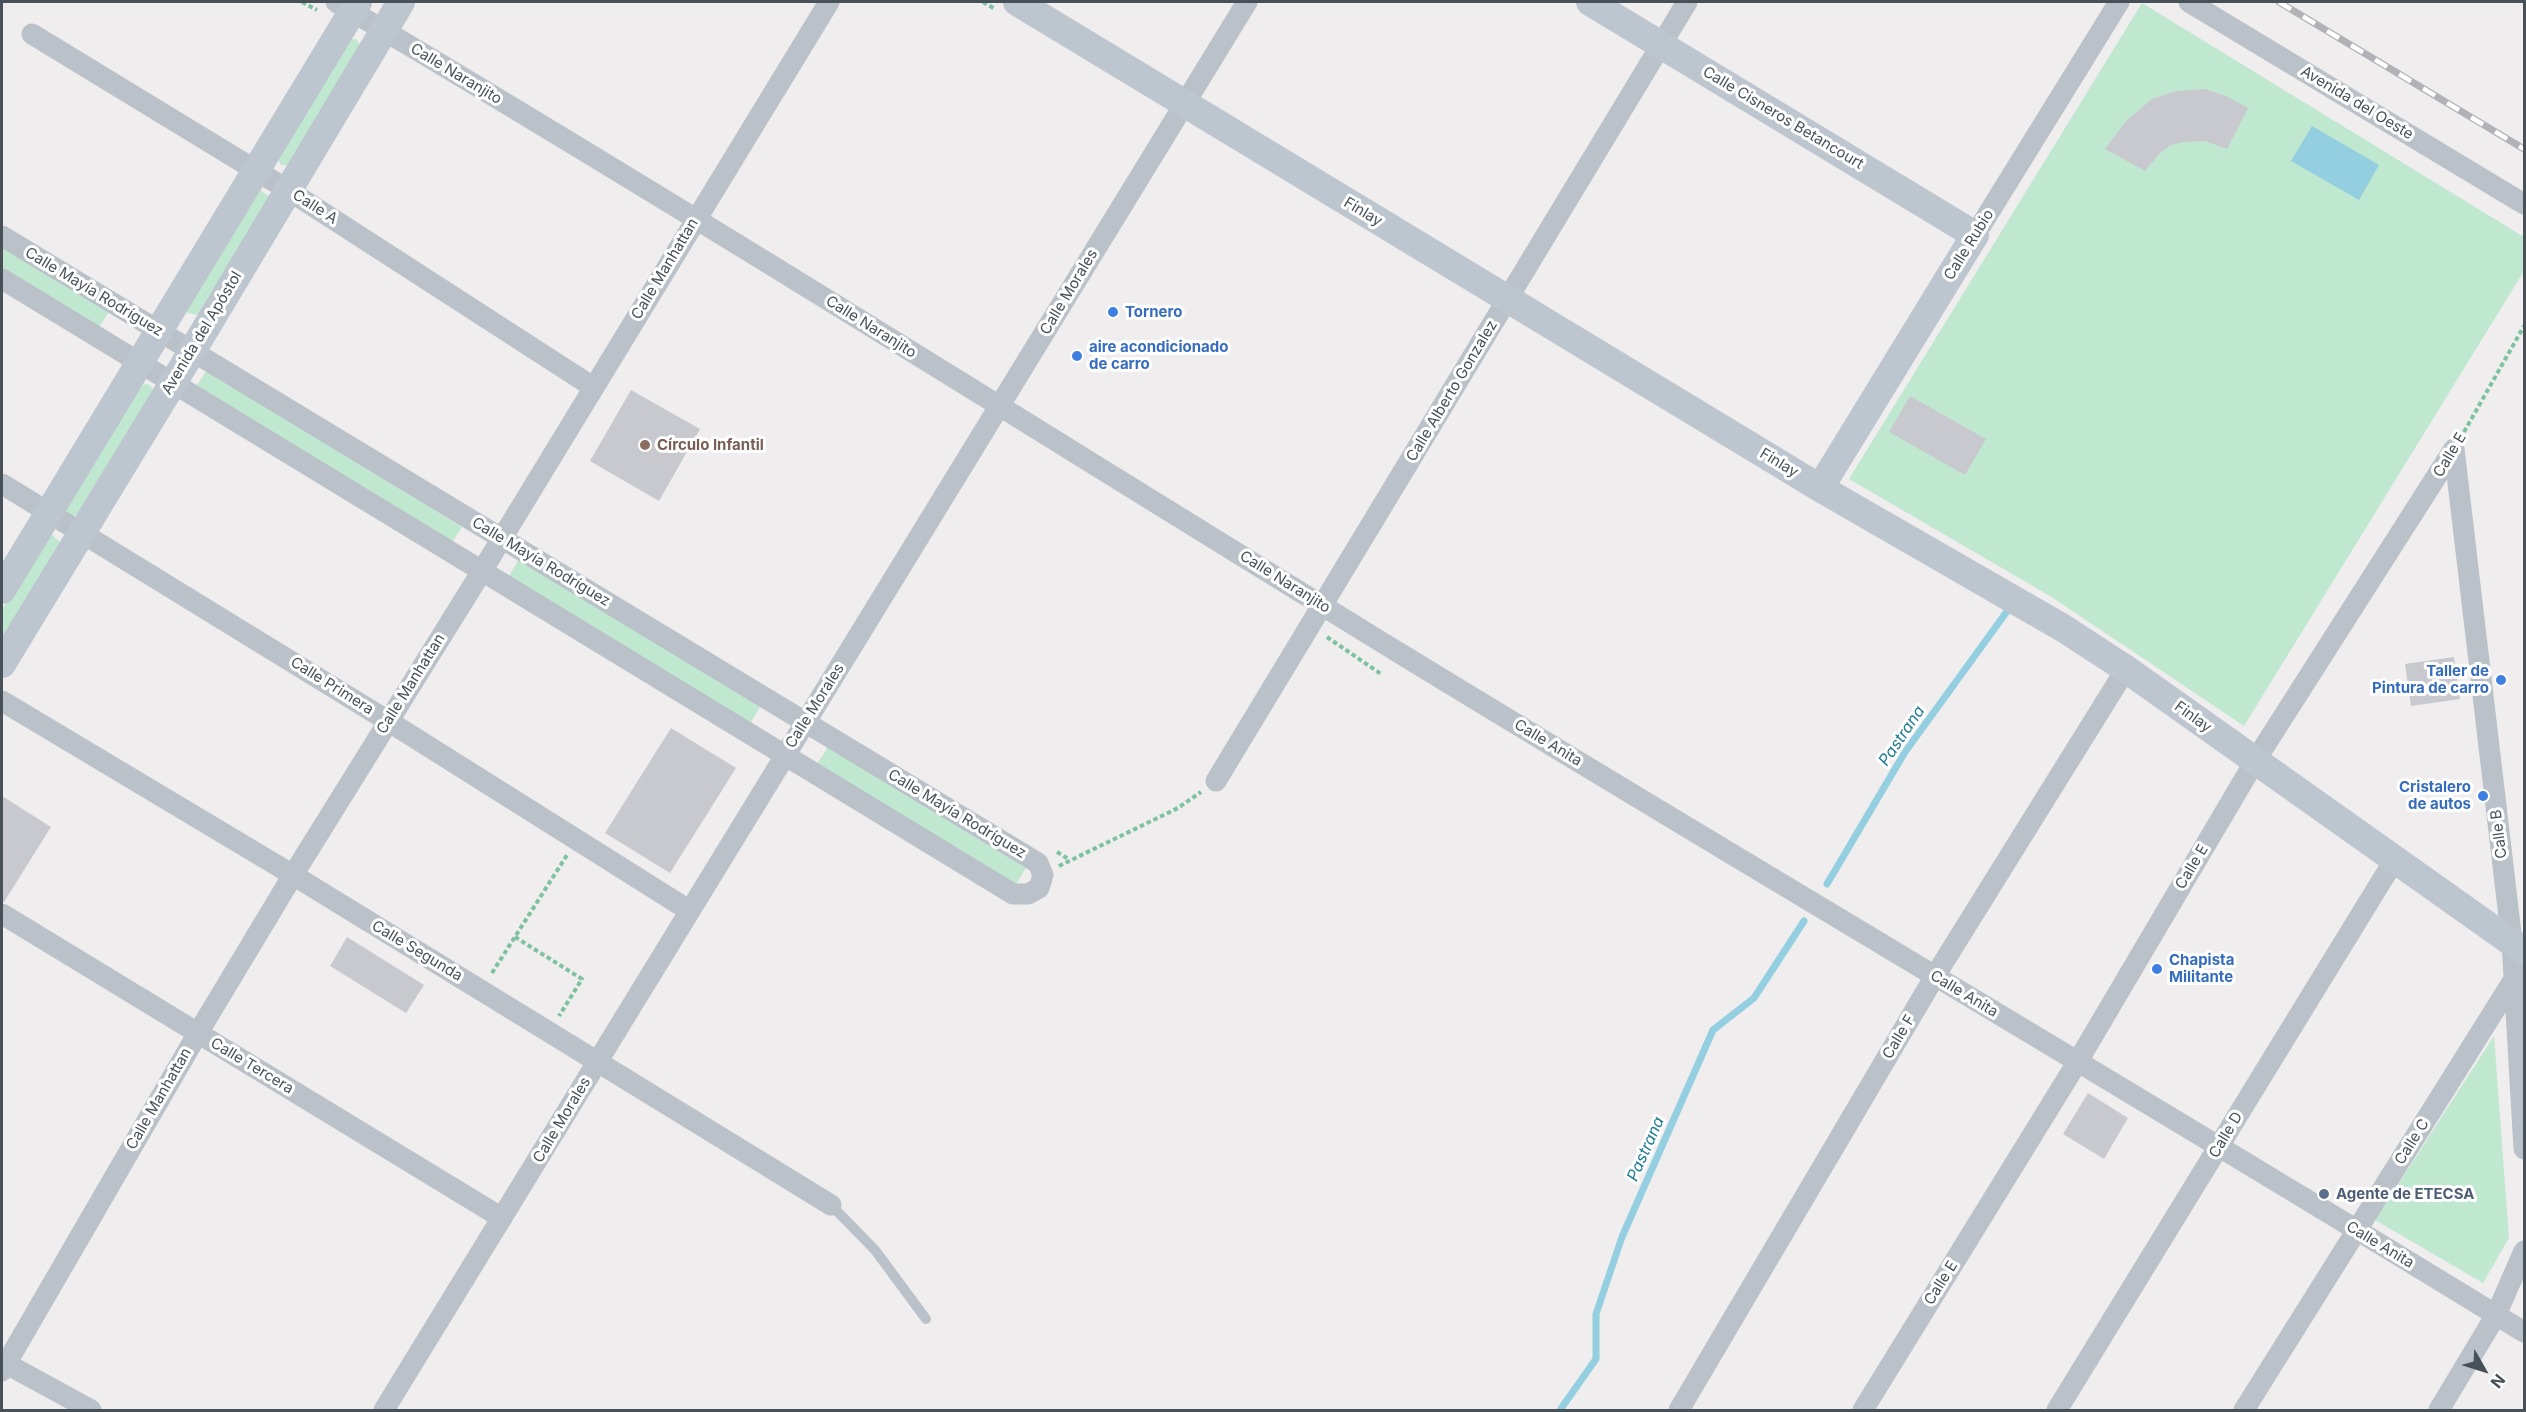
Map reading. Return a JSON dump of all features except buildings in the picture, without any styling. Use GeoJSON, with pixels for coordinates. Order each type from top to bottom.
{"type":"FeatureCollection","features":[{"type":"Feature","properties":{"kind":"street","name":"Avenida del Apóstol"},"geometry":{"type":"LineString","coordinates":[[2,664],[401,2]]}},
{"type":"Feature","properties":{"kind":"street","name":"Calle Manhattan"},"geometry":{"type":"LineString","coordinates":[[3,1367],[292,875],[482,571],[829,2]]}},
{"type":"Feature","properties":{"kind":"street","name":"Finlay"},"geometry":{"type":"LineString","coordinates":[[1017,2],[1820,488],[2063,628],[2126,669],[2395,859],[2519,959]]}},
{"type":"Feature","properties":{"kind":"street","name":"Calle Morales"},"geometry":{"type":"LineString","coordinates":[[384,1410],[1247,2]]}},
{"type":"Feature","properties":{"kind":"street","name":"Calle Cisneros Betancourt"},"geometry":{"type":"LineString","coordinates":[[1590,2],[1975,235]]}},
{"type":"Feature","properties":{"kind":"street","name":"Calle Alberto Gonzalez"},"geometry":{"type":"LineString","coordinates":[[1216,781],[1687,2]]}},
{"type":"Feature","properties":{"kind":"street","name":"Calle Rubio"},"geometry":{"type":"LineString","coordinates":[[1820,488],[2119,2]]}},
{"type":"Feature","properties":{"kind":"street","name":"Avenida del Oeste"},"geometry":{"type":"LineString","coordinates":[[2189,2],[2524,204]]}},
{"type":"Feature","properties":{"kind":"street","name":"Calle Naranjito"},"geometry":{"type":"LineString","coordinates":[[349,5],[383,30],[695,219],[1404,656]]}},
{"type":"Feature","properties":{"kind":"street"},"geometry":{"type":"LineString","coordinates":[[2,590],[256,170],[349,5]]}},
{"type":"Feature","properties":{"kind":"street","name":"Calle A"},"geometry":{"type":"LineString","coordinates":[[32,34],[288,190],[593,387]]}},
{"type":"Feature","properties":{"kind":"street","name":"Calle Mayía Rodríguez"},"geometry":{"type":"LineString","coordinates":[[2,236],[1038,863],[1043,875]]}},
{"type":"Feature","properties":{"kind":"street"},"geometry":{"type":"LineString","coordinates":[[2,279],[1012,894],[1028,894],[1039,888],[1043,875]]}},
{"type":"Feature","properties":{"kind":"street","name":"Calle E"},"geometry":{"type":"LineString","coordinates":[[1863,1410],[2078,1062],[2255,761],[2454,449]]}},
{"type":"Feature","properties":{"kind":"street","name":"Calle B"},"geometry":{"type":"LineString","coordinates":[[2454,449],[2519,959],[2524,1149]]}},
{"type":"Feature","properties":{"kind":"street","name":"Calle Primera"},"geometry":{"type":"LineString","coordinates":[[2,484],[388,721],[690,911]]}},
{"type":"Feature","properties":{"kind":"street","name":"Calle Anita"},"geometry":{"type":"LineString","coordinates":[[1404,656],[2220,1145],[2524,1332]]}},
{"type":"Feature","properties":{"kind":"street","name":"Calle F"},"geometry":{"type":"LineString","coordinates":[[1679,1410],[1935,976],[2126,669]]}},
{"type":"Feature","properties":{"kind":"street","name":"Calle Segunda"},"geometry":{"type":"LineString","coordinates":[[2,701],[292,875],[831,1205]]}},
{"type":"Feature","properties":{"kind":"street","name":"Calle D"},"geometry":{"type":"LineString","coordinates":[[2057,1410],[2395,859]]}},
{"type":"Feature","properties":{"kind":"street","name":"Calle Tercera"},"geometry":{"type":"LineString","coordinates":[[2,914],[502,1218]]}},
{"type":"Feature","properties":{"kind":"street","name":"Calle C"},"geometry":{"type":"LineString","coordinates":[[2244,1410],[2519,959]]}},
{"type":"Feature","properties":{"kind":"street"},"geometry":{"type":"LineString","coordinates":[[2439,1410],[2496,1315],[2524,1251]]}},
{"type":"Feature","properties":{"kind":"street"},"geometry":{"type":"LineString","coordinates":[[3,1367],[91,1410]]}},
{"type":"Feature","properties":{"kind":"lane"},"geometry":{"type":"LineString","coordinates":[[831,1205],[875,1250],[926,1319]]}},
{"type":"Feature","properties":{"kind":"path","name":"Calle E"},"geometry":{"type":"LineString","coordinates":[[2454,449],[2524,326]]}},
{"type":"Feature","properties":{"kind":"path"},"geometry":{"type":"LineString","coordinates":[[1043,875],[1178,808],[1216,781]]}},
{"type":"Feature","properties":{"kind":"path"},"geometry":{"type":"LineString","coordinates":[[481,990],[577,839]]}},
{"type":"Feature","properties":{"kind":"path"},"geometry":{"type":"LineString","coordinates":[[515,937],[582,979],[549,1032]]}},
{"type":"Feature","properties":{"kind":"green space"},"geometry":{"type":"Polygon","coordinates":[[[2142,3],[2524,237],[2524,271],[2244,726],[2050,596],[1849,479],[2142,3]]]}},
{"type":"Feature","properties":{"kind":"green space"},"geometry":{"type":"Polygon","coordinates":[[[349,39],[356,39],[360,45],[288,165],[281,165],[278,160],[349,39]]]}},
{"type":"Feature","properties":{"kind":"green space"},"geometry":{"type":"Polygon","coordinates":[[[260,190],[269,196],[268,200],[197,315],[188,313],[185,309],[260,190]]]}},
{"type":"Feature","properties":{"kind":"green space"},"geometry":{"type":"Polygon","coordinates":[[[2,246],[109,312],[98,329],[2,270],[2,246]]]}},
{"type":"Feature","properties":{"kind":"green space"},"geometry":{"type":"Polygon","coordinates":[[[207,370],[462,527],[451,544],[196,387],[207,370]]]}},
{"type":"Feature","properties":{"kind":"green space"},"geometry":{"type":"Polygon","coordinates":[[[145,384],[150,385],[153,390],[77,514],[66,517],[64,506],[140,387],[145,384]]]}},
{"type":"Feature","properties":{"kind":"green space"},"geometry":{"type":"Polygon","coordinates":[[[51,534],[60,542],[2,641],[2,610],[47,535],[51,534]]]}},
{"type":"Feature","properties":{"kind":"green space"},"geometry":{"type":"Polygon","coordinates":[[[519,559],[760,707],[750,724],[509,576],[519,559]]]}},
{"type":"Feature","properties":{"kind":"green space"},"geometry":{"type":"Polygon","coordinates":[[[828,747],[1026,868],[1015,886],[817,764],[828,747]]]}},
{"type":"Feature","properties":{"kind":"green space"},"geometry":{"type":"Polygon","coordinates":[[[2494,1036],[2509,1238],[2483,1283],[2375,1220],[2494,1036]]]}},
{"type":"Feature","properties":{"kind":"water"},"geometry":{"type":"Polygon","coordinates":[[[2312,126],[2379,165],[2359,200],[2291,161],[2312,126]]]}},
{"type":"Feature","properties":{"kind":"waterway","name":"Pastrana"},"geometry":{"type":"LineString","coordinates":[[1827,884],[1905,752],[2008,610]]}},
{"type":"Feature","properties":{"kind":"waterway","name":"Pastrana"},"geometry":{"type":"LineString","coordinates":[[1560,1410],[1596,1359],[1596,1314],[1622,1237],[1713,1030],[1754,998],[1804,921]]}},
{"type":"Feature","properties":{"kind":"railway"},"geometry":{"type":"LineString","coordinates":[[2279,2],[2524,149]]}},
{"type":"Feature","properties":{"kind":"place","name":"Tornero"},"geometry":{"type":"Point","coordinates":[1113,312]}},
{"type":"Feature","properties":{"kind":"place","name":"aire acondicionado de carro"},"geometry":{"type":"Point","coordinates":[1077,356]}},
{"type":"Feature","properties":{"kind":"place","name":"Círculo Infantil"},"geometry":{"type":"Point","coordinates":[645,445]}},
{"type":"Feature","properties":{"kind":"place","name":"Taller de Pintura de carro"},"geometry":{"type":"Point","coordinates":[2501,680]}},
{"type":"Feature","properties":{"kind":"place","name":"Cristalero de autos"},"geometry":{"type":"Point","coordinates":[2483,796]}},
{"type":"Feature","properties":{"kind":"place","name":"Chapista Militante"},"geometry":{"type":"Point","coordinates":[2157,969]}},
{"type":"Feature","properties":{"kind":"place","name":"Agente de ETECSA"},"geometry":{"type":"Point","coordinates":[2324,1194]}}]}
